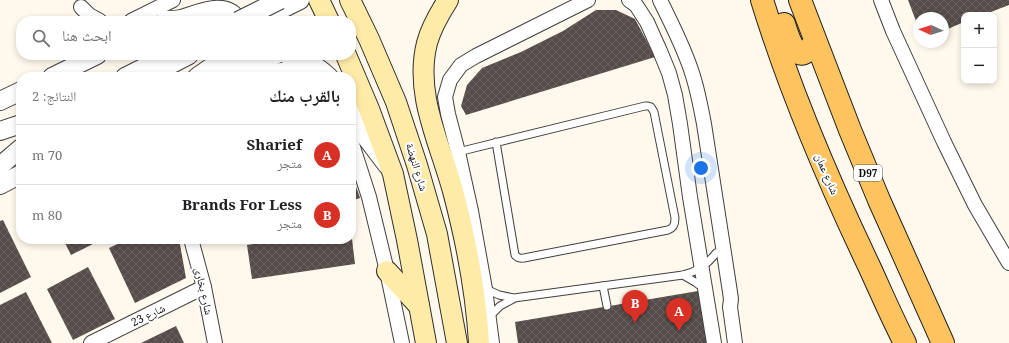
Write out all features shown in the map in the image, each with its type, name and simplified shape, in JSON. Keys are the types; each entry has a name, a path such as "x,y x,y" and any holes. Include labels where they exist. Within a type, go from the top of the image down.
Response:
{"main road":[{"path":"319,0 327,16"},
{"name":"شارع النهضة","path":"350,0 369,39 396,102 417,165 437,234 457,343"},
{"path":"448,0 431,30 427,44 424,73 426,98 430,118 453,190 461,223 474,291 479,343"},
{"name":"شارع عمان","path":"762,0 785,68 821,159 905,343"},
{"path":"776,0 794,49 797,52 805,53 815,41"},
{"name":"D97","path":"800,0 850,130 879,200 943,343"},
{"path":"348,60 353,72"},
{"path":"356,78 393,174 426,343"},
{"path":"387,271 420,307"},
{"path":"932,319 945,326 955,343"}],"street":[{"path":"140,16 173,0"},
{"path":"173,16 202,0"},
{"path":"248,16 280,0"},
{"path":"268,16 300,0"},
{"path":"492,343 485,289 471,211 445,97 450,80 461,65 588,0"},
{"path":"629,0 636,5 647,22 669,73 675,95 714,343"},
{"path":"650,0 682,69 689,93 695,118 722,292 730,307"},
{"path":"660,0 685,52 700,100 730,292 730,307 735,343"},
{"path":"881,0 893,31 944,142 975,205 1009,263"},
{"path":"81,9 91,16"},
{"path":"190,16 222,9 229,11 234,16"},
{"path":"138,72 171,60"},
{"path":"154,72 174,60"},
{"path":"204,72 224,60"},
{"path":"225,72 256,60"},
{"path":"305,60 324,72"},
{"path":"60,72 76,61"},
{"path":"267,72 274,70 291,70 298,72"},
{"path":"0,101 16,93"},
{"path":"356,122 359,128 393,174"},
{"path":"0,131 16,126"},
{"path":"0,166 16,152"},
{"path":"356,156 370,197 402,343"},
{"path":"0,185 16,177"},
{"name":"شارع بخارى","path":"192,244 204,287 215,343"},
{"name":"شارع 23","path":"91,343 204,287"}],"lane":[{"path":"458,152 496,142 645,106 651,106 654,112 672,203 675,222 674,226 672,229 668,230 524,258 518,257 515,255 496,142"},
{"path":"485,289 499,295 514,298 683,276 701,268 716,253"},
{"path":"683,276 695,282 705,291"},
{"path":"603,286 607,306"},
{"path":"489,317 500,306 514,298"}],"building":[{"path":"908,0 1009,0 1009,5 991,12 961,12 961,23 949,28 949,12 913,13"},
{"path":"596,10 616,10 635,19 655,57 466,115 461,106 467,85 482,68 521,52 563,31"},
{"path":"356,186 360,198 356,199"},
{"path":"3,220 31,277 0,293 0,221"},
{"path":"66,244 93,244 71,255"},
{"path":"117,244 180,244 186,278 135,303 109,248"},
{"path":"353,244 355,264 252,279 247,245"},
{"path":"88,267 115,319 73,340 47,289"},
{"path":"704,290 713,343 518,343 515,322"},
{"path":"26,292 52,343 0,343 0,305"},
{"path":"176,326 184,343 141,343"}],"place":[{"name":"Brands For Less","path":"635,323"},
{"name":"Sharief","path":"679,331"}]}
